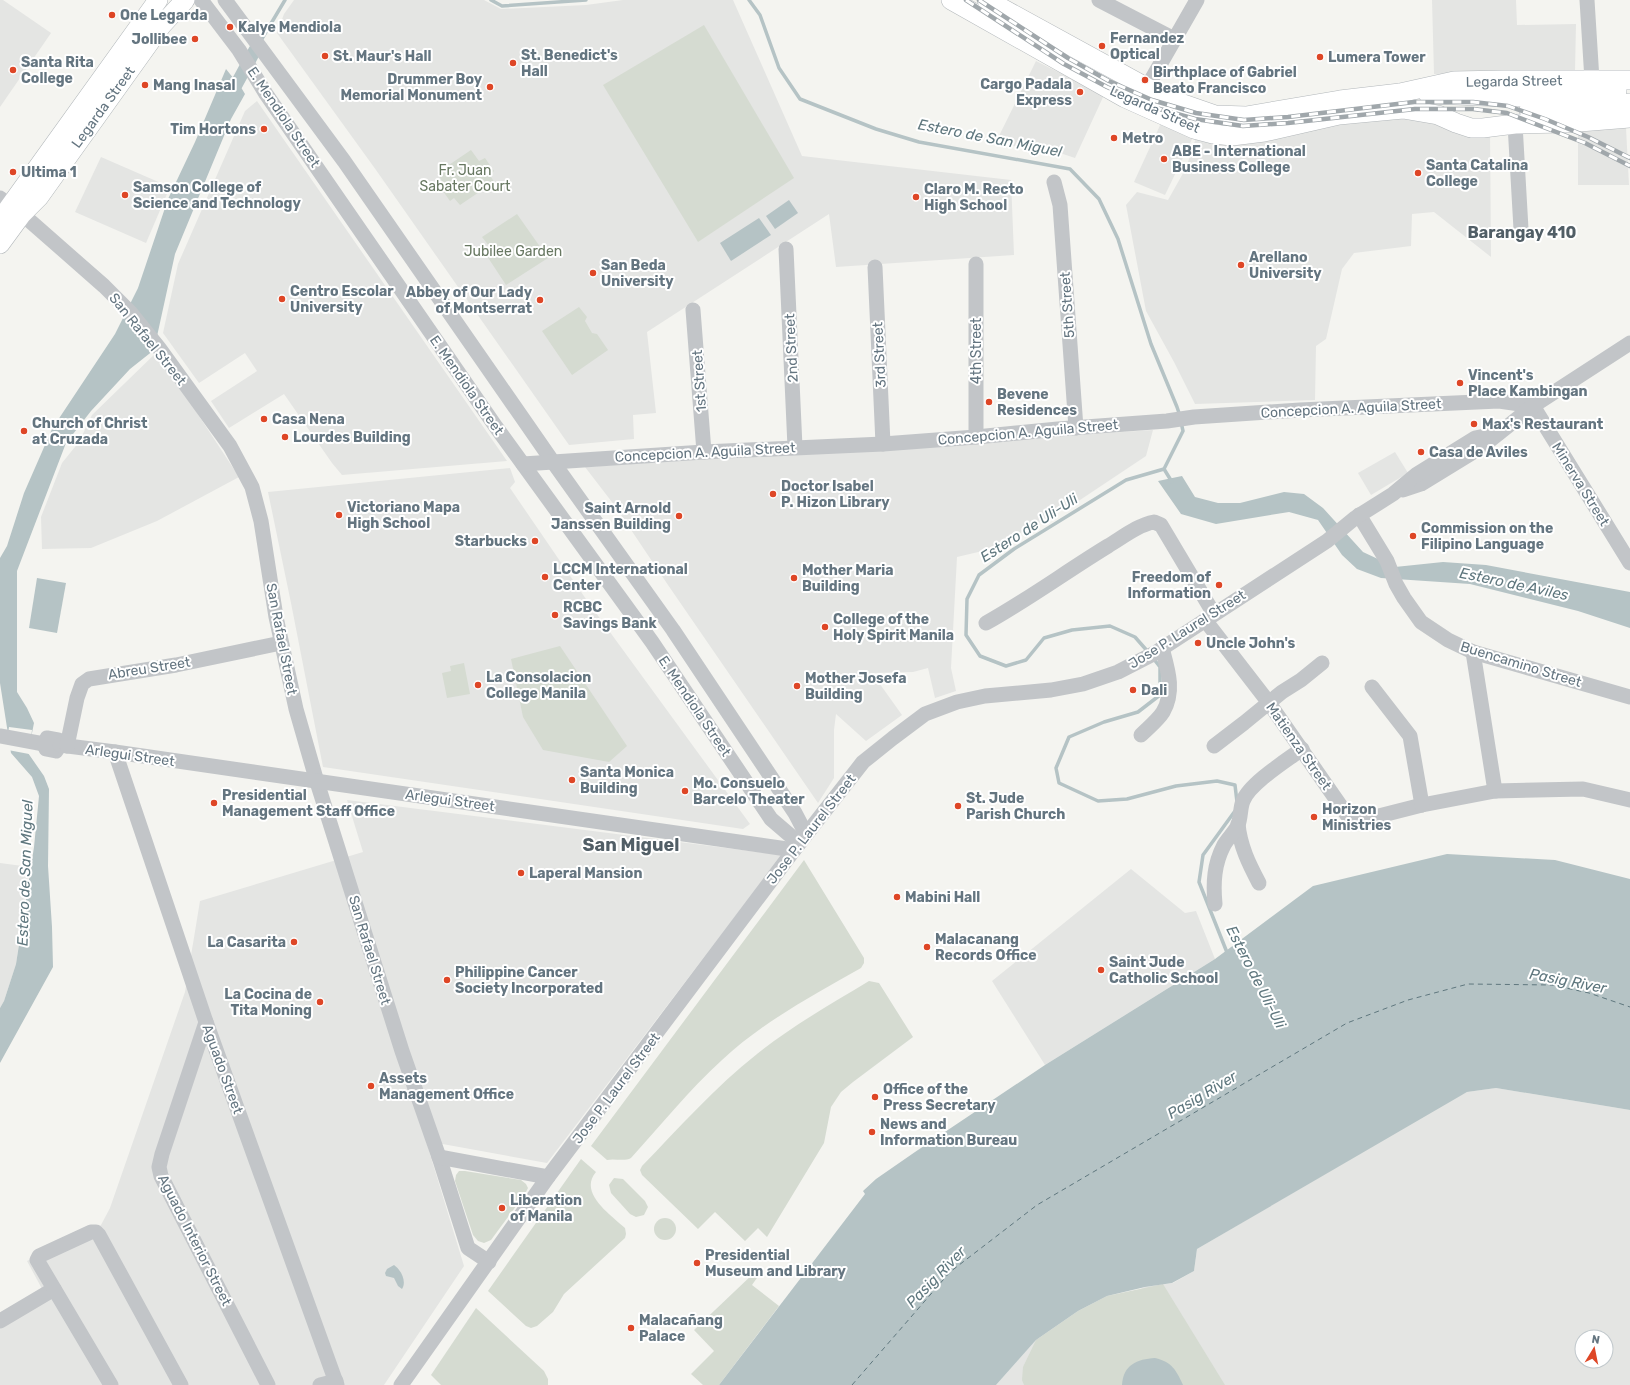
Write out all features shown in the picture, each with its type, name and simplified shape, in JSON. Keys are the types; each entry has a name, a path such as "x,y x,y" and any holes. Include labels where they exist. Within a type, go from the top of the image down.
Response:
{"main road":[{"name":"Legarda Street","path":"8,209 158,0"},
{"name":"Legarda Street","path":"8,209 39,197 162,25 185,0"},
{"name":"Legarda Street","path":"951,0 1138,104 1194,129 1213,134 1232,136 1276,130 1402,101 1454,81 1630,80"},
{"name":"Legarda Street","path":"987,0 1166,98 1215,115 1246,116 1340,100 1402,101 1509,110 1567,123 1630,118"},
{"path":"1509,110 1546,97 1630,90"},
{"name":"Legarda Street","path":"1402,101 1471,128 1483,128 1509,110"},
{"path":"1509,110 1547,110 1630,104"},
{"path":"0,244 8,209"}],"street":[{"name":"E. Mendiola Street","path":"201,0 239,50 496,428 652,642 771,819 800,842"},
{"name":"E. Mendiola Street","path":"225,0 344,161 553,462 673,630 795,813 800,842"},
{"path":"1099,0 1174,39"},
{"path":"1138,104 1197,0"},
{"path":"1587,0 1592,80"},
{"path":"1509,110 1521,229"},
{"name":"5th Street","path":"1054,182 1060,205 1076,428"},
{"name":"San Rafael Street","path":"8,209 104,286 126,308 159,348 230,446 252,487 261,521 281,643 296,709 317,782 402,1051 439,1157 468,1248 489,1262"},
{"name":"2nd Street","path":"786,249 796,447"},
{"name":"4th Street","path":"976,264 976,437"},
{"name":"3rd Street","path":"875,267 883,444"},
{"name":"1st Street","path":"694,310 704,452"},
{"name":"Jose P. Laurel Street","path":"402,1385 548,1177 800,842 863,762 925,714 957,702 985,696 1052,690 1083,684 1118,672 1158,650 1210,617 1327,541 1357,517 1393,494 1421,484 1443,472 1483,446 1533,406 1630,343"},
{"name":"Concepcion A. Aguila Street","path":"523,464 704,452 883,444 1194,417 1499,401 1533,406"},
{"name":"Minerva Street","path":"1533,406 1630,563"},
{"name":"Buencamino Street","path":"1357,517 1387,561 1396,584 1421,622 1448,640 1474,652 1630,697"},
{"name":"Matienza Street","path":"986,623 1014,607 1094,554 1135,530 1154,522 1161,525 1210,617 1347,815 1354,820 1363,820 1422,805 1495,791 1583,789 1630,800"},
{"path":"628,609 648,596"},
{"name":"E. Mendiola Street","path":"652,642 673,630"},
{"name":"Abreu Street","path":"63,746 82,684 90,679 176,665 281,643"},
{"path":"1141,735 1162,713 1170,692 1168,671 1158,650"},
{"path":"1474,652 1495,791"},
{"path":"1214,746 1244,724 1269,702 1301,680 1322,663"},
{"path":"1372,687 1410,736 1422,805"},
{"name":"Arlegui Street","path":"4,737 38,743 47,738 58,740 63,746 115,752 317,782 800,842"},
{"path":"1259,883 1248,864 1240,838 1238,824 1243,800 1250,788 1302,749"},
{"name":"Aguado Street","path":"115,752 206,1022 336,1383"},
{"path":"1215,904 1214,886 1216,861 1238,824"},
{"name":"Aguado Interior Street","path":"206,1022 162,1154 159,1168 165,1183 268,1385"},
{"path":"439,1157 548,1177"},
{"path":"111,1385 37,1260 39,1256 90,1232 96,1232 99,1235 181,1385"},
{"path":"0,1322 54,1289"},
{"path":"320,1385 336,1383"}],"shaded area":[{"name":"Santa Rita College","path":"0,0 3,0 51,33 0,107"},
{"name":"San Beda University","path":"294,0 484,0 501,9 586,5 623,0 733,0 802,156 1011,180 1014,255 836,267 829,214 647,332 656,413 633,415 634,439 569,445 376,170 277,33 284,14"},
{"path":"1432,0 1516,0 1517,25 1576,24 1575,71 1434,74"},
{"path":"1036,61 1104,95 1075,158 1051,150 995,144"},
{"name":"Centro Escolar University","path":"257,101 507,461 342,475 284,394 229,428 211,401 257,371 245,353 199,383 163,333 178,264 245,111"},
{"name":"Arellano University","path":"1408,117 1409,120 1436,118 1490,132 1491,257 1434,212 1412,214 1411,246 1354,253 1342,269 1326,339 1316,346 1315,400 1195,404 1146,311 1126,205 1137,192 1168,200 1186,168 1196,138"},
{"name":"ABE - International Business College","path":"1162,121 1194,135 1165,195 1134,182"},
{"path":"1626,128 1629,185 1578,185 1578,129"},
{"name":"Samson College of Science and Technology","path":"101,157 170,187 146,243 75,212"},
{"path":"157,352 239,477 157,521 91,548 42,549 41,517 62,463 79,442 92,415"},
{"name":"College of the Holy Spirit Manila","path":"1153,430 1146,456 1080,500 991,549 957,557 951,668 956,691 935,698 928,668 913,672 872,673 902,715 866,741 836,714 834,730 834,778 818,803 615,506 585,467"},
{"path":"1395,452 1408,473 1371,495 1358,473"},
{"name":"La Consolacion College Manila","path":"510,468 515,482 510,488 588,602 750,824 743,829 323,767 268,492"},
{"path":"347,800 782,855 547,1163 426,1141 464,1266 384,1385 0,1385 0,1320 48,1300 27,1261 101,1225 110,1208 185,992 200,901 363,852"},
{"path":"0,863 30,867 16,964 4,1001 0,1008"},
{"name":"Saint Jude Catholic School","path":"1131,869 1185,913 1196,911 1215,959 1045,1065 992,981"},
{"path":"1496,1088 1630,1110 1630,1385 996,1385 1036,1340 1145,1287 1173,1283 1194,1271 1197,1249 1467,1092"}],"green space":[{"path":"704,25 794,178 698,242 603,85"},
{"name":"Fr. Juan Sabater Court","path":"471,150 479,161 485,158 494,171 490,175 494,182 460,205 454,198 450,201 438,184 442,181 437,173"},
{"name":"Jubilee Garden","path":"517,214 548,258 506,285 483,250 489,246 482,237"},
{"path":"579,307 587,317 585,321 592,333 597,334 608,350 572,375 542,331"},
{"path":"560,646 627,746 609,762 543,750 523,717 511,659"},
{"path":"464,663 470,694 447,698 442,673 451,671 450,666"},
{"path":"804,860 864,958 864,963 861,968 771,1021 738,1046 698,1083 631,1158 625,1160 607,1160 591,1146"},
{"path":"869,981 879,983 913,1037 841,1092 831,1107 824,1143 767,1237 758,1228 745,1241 715,1212 698,1229 642,1175 640,1170 642,1166 712,1094 757,1054 798,1025"},
{"path":"581,1159 596,1172 592,1180 591,1188 594,1196 598,1203 625,1228 625,1238 564,1294 553,1312 537,1326 531,1328 526,1326 488,1291"},
{"path":"459,1171 521,1180 528,1188 491,1240 484,1243 478,1241 473,1235 455,1181 456,1175"},
{"path":"614,1178 623,1179 645,1201 648,1207 644,1215 636,1217 630,1214 611,1193 609,1185"},
{"path":"665,1218 673,1221 676,1229 673,1237 665,1240 657,1237 654,1229 657,1221"},
{"path":"755,1272 759,1275 752,1285 779,1306 719,1385 703,1385 691,1374 714,1351 694,1330"},
{"path":"1163,1284 1225,1385 1024,1385 1022,1380 1023,1367 1036,1340 1078,1311 1107,1296"},
{"path":"476,1308 544,1371 548,1379 548,1385 441,1385 431,1375"}],"water":[{"path":"226,69 245,94 231,119 175,254 154,350 130,369 91,411 66,443 17,571 17,692 34,723 28,753 44,776 49,789 48,866 53,967 0,1063 0,1008 4,1001 16,964 34,847 39,796 32,777 11,753 0,683 0,558 7,546 24,493 52,429 115,334 138,288 168,199 195,142"},
{"path":"789,200 798,213 775,229 766,216"},
{"path":"759,218 771,235 731,261 720,243"},
{"name":"Estero de Aviles","path":"1182,476 1195,497 1218,503 1240,503 1284,492 1304,494 1323,508 1363,552 1395,567 1443,562 1486,565 1630,592 1630,628 1578,611 1470,584 1381,578 1357,569 1342,555 1318,520 1289,512 1216,524 1181,514 1158,481"},
{"path":"37,578 66,583 57,633 29,628"},
{"name":"Pasig River","path":"1447,854 1555,860 1630,879 1630,1110 1496,1088 1467,1092 1197,1249 1194,1271 1172,1283 1145,1287 1107,1296 1078,1311 1036,1340 996,1385 719,1385 865,1194 863,1191 876,1179 1045,1065 1215,959 1313,886"},
{"path":"394,1265 404,1279 402,1289 398,1286 394,1278 386,1276 385,1273 387,1269"},
{"path":"1155,1358 1166,1362 1173,1367 1183,1385 1122,1385 1125,1372 1132,1364 1142,1360"}],"pier":[{"path":"9,727 32,730 29,754 8,750 7,740"}],"waterway":[{"name":"Estero de San Miguel","path":"260,42 285,0"},
{"name":"Estero de San Miguel","path":"491,0 502,6 586,0"},
{"name":"Estero de San Miguel","path":"749,0 760,15 779,68 800,99 876,129 919,142 1070,169 1099,199 1118,239 1151,344 1180,416"},
{"name":"Estero de San Miguel","path":"229,98 255,50"},
{"name":"Estero de Uli-Uli","path":"1149,653 1135,637 1110,626 1072,630 1044,638 1026,660 1006,666 980,656 966,635 967,599 979,575 1014,549 1126,480 1164,469 1183,431 1181,422"},
{"name":"Estero de Aviles","path":"1164,469 1172,482"},
{"name":"Estero de Uli-Uli","path":"1153,658 1160,667 1160,695 1138,712 1104,722 1069,737 1056,768 1059,783 1098,801 1127,799 1176,786 1217,781 1235,785 1237,802"},
{"name":"Estero de Uli-Uli","path":"1228,955 1199,882 1203,855 1235,811"}],"ferry route":[{"path":"852,1385 950,1272 1037,1205 1347,1023 1408,1000 1468,984 1552,985 1589,993 1630,1007"}],"railway":[{"path":"966,0 1064,64 1107,87 1149,106 1195,119 1243,126 1288,123 1415,109 1473,109 1507,113 1585,143 1630,166"},
{"path":"979,0 1068,58 1109,81 1152,100 1196,113 1244,120 1288,117 1414,102 1473,102 1508,106 1545,119 1588,137 1630,158"}],"place":[{"name":"One Legarda","path":"112,15"},
{"name":"Kalye Mendiola","path":"230,27"},
{"name":"Jollibee","path":"195,39"},
{"name":"Fernandez Optical","path":"1102,46"},
{"name":"St. Maur's Hall","path":"325,56"},
{"name":"Lumera Tower","path":"1320,57"},
{"name":"St. Benedict's Hall","path":"513,63"},
{"name":"Santa Rita College","path":"13,70"},
{"name":"Birthplace of Gabriel Beato Francisco","path":"1145,80"},
{"name":"Mang Inasal","path":"145,85"},
{"name":"Drummer Boy Memorial Monument","path":"490,87"},
{"name":"Cargo Padala Express","path":"1080,92"},
{"name":"Tim Hortons","path":"264,129"},
{"name":"Metro","path":"1114,138"},
{"name":"ABE - International Business College","path":"1164,159"},
{"name":"Ultima 1","path":"13,172"},
{"name":"Santa Catalina College","path":"1418,173"},
{"name":"Samson College of Science and Technology","path":"125,195"},
{"name":"Claro M. Recto High School","path":"916,197"},
{"name":"Arellano University","path":"1241,265"},
{"name":"San Beda University","path":"593,273"},
{"name":"Centro Escolar University","path":"282,299"},
{"name":"Abbey of Our Lady of Montserrat","path":"540,300"},
{"name":"Vincent's Place Kambingan","path":"1460,383"},
{"name":"Bevene Residences","path":"989,402"},
{"name":"Casa Nena","path":"264,419"},
{"name":"Max's Restaurant","path":"1474,424"},
{"name":"Church of Christ at Cruzada","path":"24,431"},
{"name":"Lourdes Building","path":"285,437"},
{"name":"Casa de Aviles","path":"1421,452"},
{"name":"Doctor Isabel P. Hizon Library","path":"773,494"},
{"name":"Victoriano Mapa High School","path":"339,515"},
{"name":"Saint Arnold Janssen Building","path":"679,516"},
{"name":"Commission on the Filipino Language","path":"1413,536"},
{"name":"Starbucks","path":"535,541"},
{"name":"LCCM International Center","path":"545,577"},
{"name":"Mother Maria Building","path":"794,578"},
{"name":"Freedom of Information","path":"1219,585"},
{"name":"RCBC Savings Bank","path":"555,615"},
{"name":"College of the Holy Spirit Manila","path":"825,627"},
{"name":"Uncle John's","path":"1198,643"},
{"name":"La Consolacion College Manila","path":"478,685"},
{"name":"Mother Josefa Building","path":"797,686"},
{"name":"Dali","path":"1133,690"},
{"name":"Santa Monica Building","path":"572,780"},
{"name":"Mo. Consuelo Barcelo Theater","path":"685,791"},
{"name":"Presidential Management Staff Office","path":"214,803"},
{"name":"St. Jude Parish Church","path":"958,806"},
{"name":"Horizon Ministries","path":"1314,817"},
{"name":"Laperal Mansion","path":"521,873"},
{"name":"Mabini Hall","path":"897,897"},
{"name":"La Casarita","path":"294,942"},
{"name":"Malacanang Records Office","path":"927,947"},
{"name":"Saint Jude Catholic School","path":"1101,970"},
{"name":"Philippine Cancer Society Incorporated","path":"447,980"},
{"name":"La Cocina de Tita Moning","path":"320,1002"},
{"name":"Assets Management Office","path":"371,1086"},
{"name":"Office of the Press Secretary","path":"875,1097"},
{"name":"News and Information Bureau","path":"872,1132"},
{"name":"Liberation of Manila","path":"502,1208"},
{"name":"Presidential Museum and Library","path":"697,1263"},
{"name":"Malacañang Palace","path":"631,1328"}],"district":[{"name":"Barangay 410","path":"1522,232"},
{"name":"San Miguel","path":"631,845"}]}
